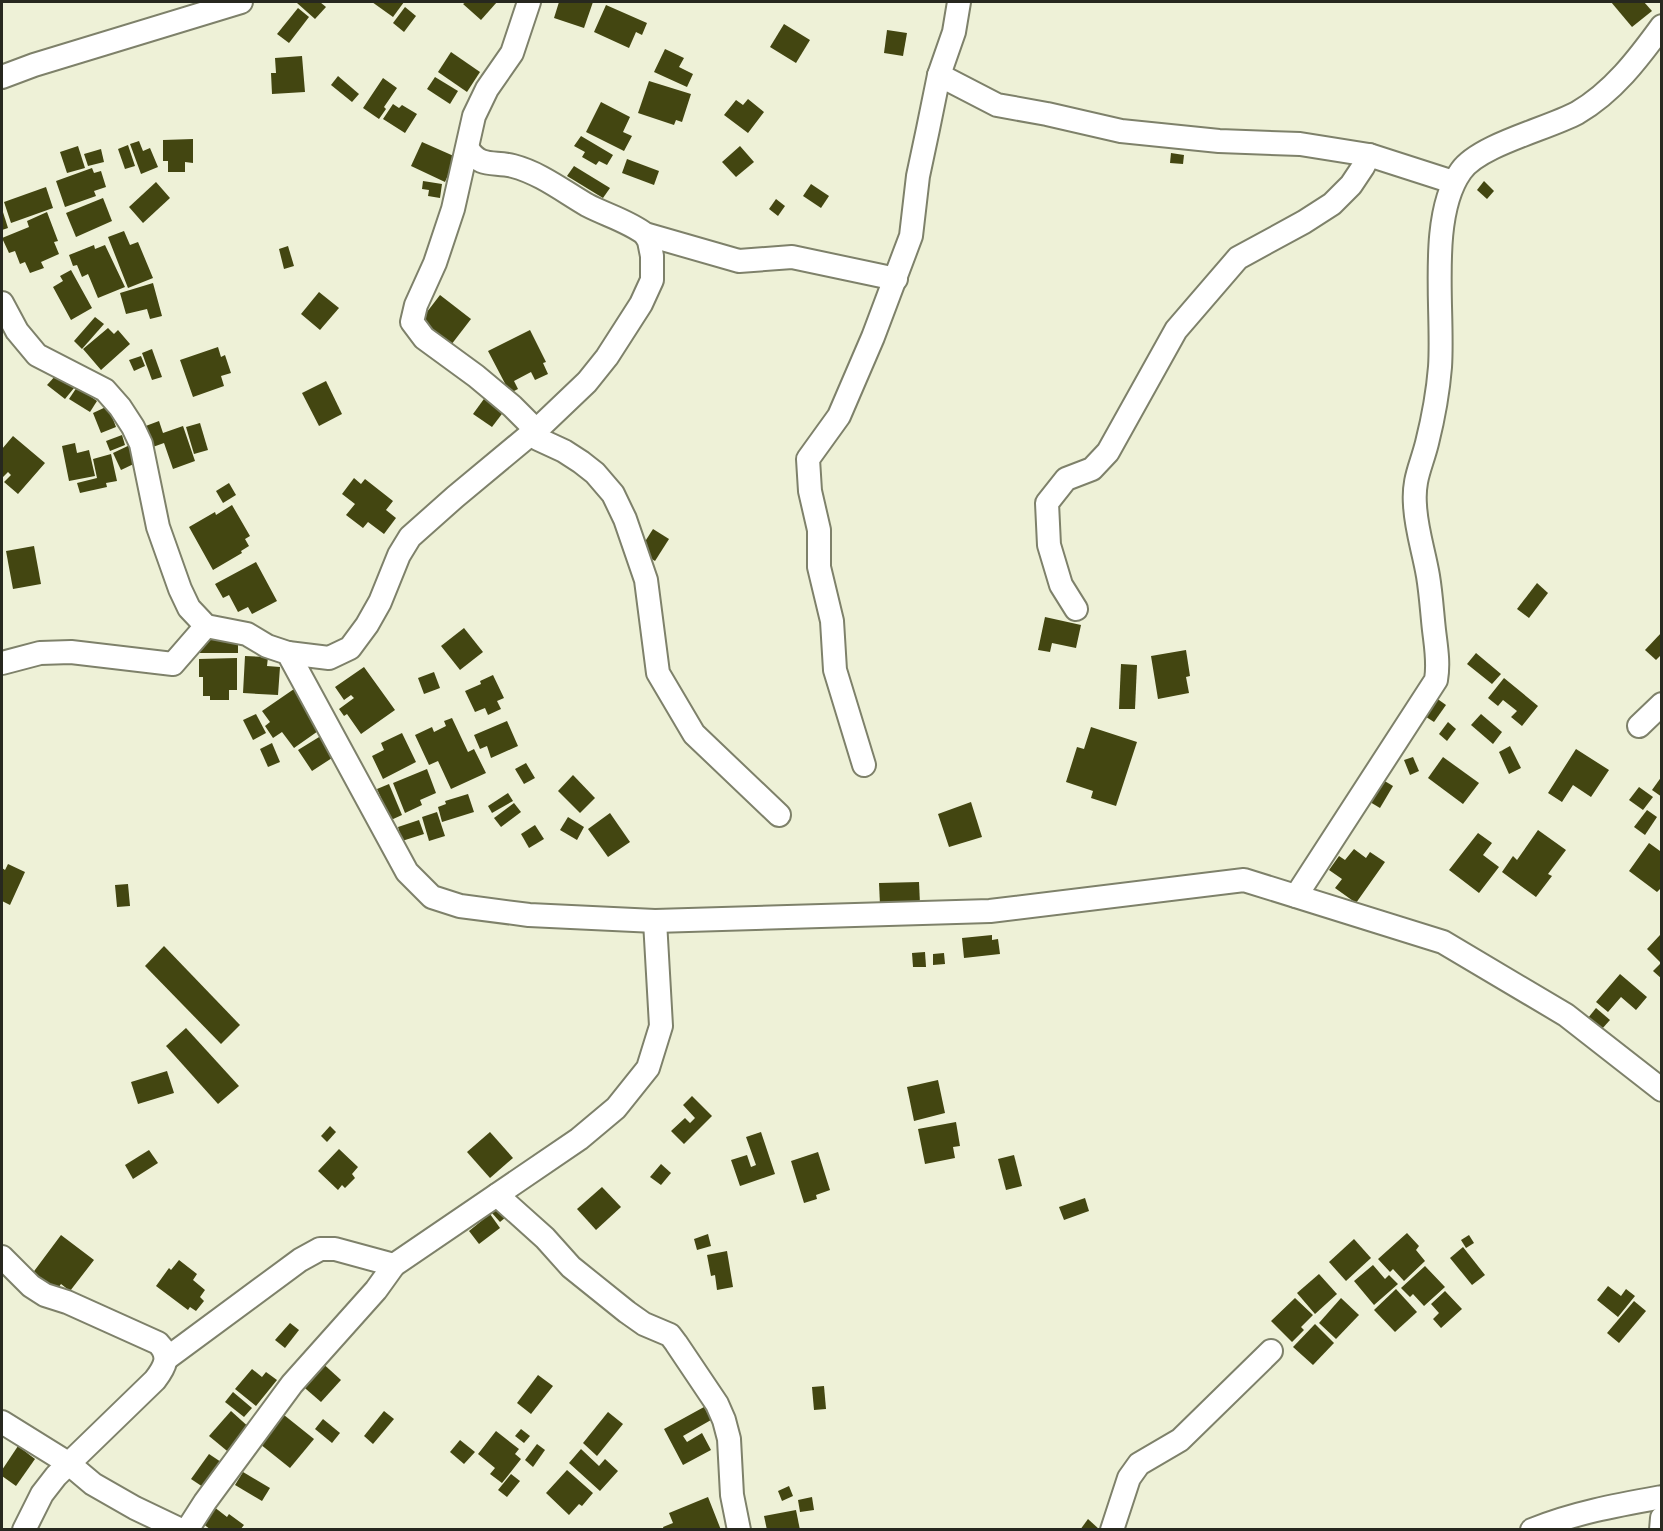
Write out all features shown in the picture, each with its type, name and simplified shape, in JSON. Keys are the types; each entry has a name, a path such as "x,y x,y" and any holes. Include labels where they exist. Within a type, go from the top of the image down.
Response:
{"street":[{"path":"2,77 34,65 241,2"},
{"path":"529,2 512,53 487,89 474,116 453,209 435,263 416,305 412,322 424,338 512,406 535,429 538,439 581,462 613,494 625,519 646,580 658,673 694,734 779,815"},
{"path":"864,765 835,670 832,621 819,567 819,530 810,491 808,459 838,416 873,337 911,236 918,176 939,75 954,32 959,2"},
{"path":"1296,896 1436,680 1437,662 1428,576 1419,537 1414,483 1427,443 1440,368 1441,238 1444,212 1453,182 1463,168 1478,155 1576,113 1604,95 1650,59 1662,26"},
{"path":"939,75 997,105 1121,131 1219,141 1300,144 1369,155 1453,182"},
{"path":"468,149 480,162 513,166 535,174 589,206 645,234 739,261 792,257 896,279"},
{"path":"1076,609 1061,585 1049,545 1047,503 1066,479 1092,469 1108,452 1176,330 1238,258 1332,204 1351,185 1369,155"},
{"path":"2,303 17,332 37,355 105,390 133,427 141,444 158,527 189,608 206,626 247,634 267,646 288,653 329,658 350,648 367,625 380,602 399,555 410,537 562,407 608,357 641,304 652,280 652,256 645,234"},
{"path":"2,663 40,653 71,652 173,664 206,626"},
{"path":"288,653 407,872 432,897 460,906 529,915 655,921 990,911 1244,880 1443,942 1566,1015 1662,1090"},
{"path":"1639,726 1662,704"},
{"path":"187,1530 211,1493 292,1384 376,1290 394,1265 579,1139 616,1108 648,1068 661,1026 655,921"},
{"path":"497,1195 545,1238 580,1274 627,1312 644,1324 670,1335 676,1343 717,1404 724,1420 729,1439 732,1495 739,1530"},
{"path":"166,1359 300,1260 320,1250 335,1249 394,1265"},
{"path":"2,1257 32,1286 45,1295 68,1302 158,1343 166,1359 164,1368 155,1380 68,1463 42,1494 24,1530"},
{"path":"1112,1530 1129,1478 1139,1464 1180,1440 1271,1351"},
{"path":"2,1422 68,1463 93,1484 135,1508 181,1530"},
{"path":"1532,1530 1548,1523 1605,1508 1662,1497"},
{"path":"1661,1530 1662,1518"}],"building":[{"path":"298,2 320,2 326,7 315,19"},
{"path":"372,2 404,2 393,17"},
{"path":"466,2 497,2 481,20 463,4"},
{"path":"559,2 593,2 584,28 554,18"},
{"path":"1611,2 1644,2 1652,11 1632,27"},
{"path":"606,5 647,23 642,35 636,32 629,48 594,32"},
{"path":"405,7 416,16 404,32 393,23"},
{"path":"298,8 309,17 289,43 277,34"},
{"path":"784,24 810,40 796,63 770,47"},
{"path":"887,30 907,33 903,56 884,53"},
{"path":"665,49 684,58 679,67 693,74 687,87 654,72"},
{"path":"451,52 480,72 467,92 438,72"},
{"path":"302,56 305,92 272,94 271,73 276,73 275,58"},
{"path":"338,76 359,94 352,102 331,85"},
{"path":"435,77 458,91 450,104 427,89"},
{"path":"383,78 397,88 379,119 363,108"},
{"path":"649,81 691,94 682,122 676,120 674,125 638,113"},
{"path":"748,99 764,112 748,133 724,115 736,100 743,105"},
{"path":"601,102 630,117 623,132 632,136 624,151 586,132"},
{"path":"393,104 399,108 402,105 417,114 405,133 383,119"},
{"path":"581,136 613,155 607,165 599,161 596,165 582,157 585,152 574,146"},
{"path":"193,139 193,163 185,162 185,172 168,172 168,161 163,161 163,140"},
{"path":"139,141 143,151 150,148 158,167 141,174 130,144"},
{"path":"422,142 456,157 445,182 411,166"},
{"path":"128,145 135,166 125,169 118,149"},
{"path":"78,146 85,168 67,173 60,152"},
{"path":"740,146 754,162 736,177 722,162"},
{"path":"101,149 104,162 88,166 84,154"},
{"path":"1171,153 1184,155 1183,164 1170,163"},
{"path":"627,159 659,171 654,185 622,173"},
{"path":"574,166 610,188 603,198 567,176"},
{"path":"92,168 94,173 101,171 106,187 94,191 96,196 65,207 56,181"},
{"path":"423,181 442,184 440,198 428,196 429,190 422,189"},
{"path":"1484,181 1494,191 1487,199 1477,190"},
{"path":"156,182 170,198 143,223 129,207"},
{"path":"811,184 829,196 821,208 803,196"},
{"path":"46,187 53,208 11,223 4,202"},
{"path":"103,198 112,221 76,237 66,213"},
{"path":"776,199 785,206 778,216 769,209"},
{"path":"2,209 8,228 2,230"},
{"path":"47,212 58,241 54,242 59,254 41,262 44,268 30,273 25,262 20,264 15,251 9,253 2,238 29,227 27,221"},
{"path":"124,231 130,245 138,242 153,278 128,288 108,237"},
{"path":"94,245 95,249 105,245 125,287 98,298 88,274 82,277 77,265 73,266 69,255"},
{"path":"288,246 294,266 284,269 279,249"},
{"path":"71,270 92,308 71,320 53,287 63,281 60,276"},
{"path":"153,283 162,316 150,319 147,309 126,314 120,293"},
{"path":"319,292 339,308 320,330 301,314"},
{"path":"440,295 471,319 451,345 420,321"},
{"path":"95,317 104,324 82,349 74,341"},
{"path":"108,328 114,334 118,330 130,344 101,370 83,349"},
{"path":"530,330 546,362 543,363 548,374 535,380 531,372 514,381 518,389 510,393 488,351"},
{"path":"218,347 221,357 225,355 231,373 221,376 224,386 193,397 180,360"},
{"path":"152,349 162,377 152,380 142,353"},
{"path":"141,356 145,366 134,371 129,360"},
{"path":"57,374 74,388 65,399 47,385"},
{"path":"326,381 342,414 319,426 302,393"},
{"path":"77,387 97,401 90,412 69,399"},
{"path":"489,392 508,406 492,427 473,414"},
{"path":"108,406 116,427 101,433 93,413"},
{"path":"159,421 163,433 183,426 195,461 173,469 164,443 150,448 143,427"},
{"path":"200,423 208,450 194,454 186,427"},
{"path":"122,435 125,445 110,451 106,441"},
{"path":"13,436 45,463 18,494 4,482 11,475 8,472 3,477 2,475 2,449"},
{"path":"75,443 77,453 89,450 95,476 69,481 62,446"},
{"path":"132,444 140,461 121,470 113,453"},
{"path":"111,454 117,481 106,483 107,487 80,493 77,483 97,478 93,459"},
{"path":"354,478 361,484 365,479 393,501 386,510 396,518 384,534 368,522 363,528 346,515 355,504 342,494"},
{"path":"229,483 236,495 223,503 216,491"},
{"path":"232,505 250,536 245,539 249,546 241,551 242,553 213,570 189,527"},
{"path":"653,529 669,539 655,561 639,551"},
{"path":"34,546 41,584 13,589 6,551"},
{"path":"256,562 277,601 252,614 248,607 238,612 229,595 223,598 215,584"},
{"path":"1537,583 1548,593 1529,618 1517,609"},
{"path":"1045,617 1081,625 1076,648 1052,643 1050,652 1038,650"},
{"path":"464,628 483,652 460,670 441,646"},
{"path":"1662,632 1662,654 1656,660 1645,650"},
{"path":"238,634 238,653 200,653 201,635"},
{"path":"1186,650 1190,676 1186,677 1189,693 1158,699 1151,656"},
{"path":"1476,653 1501,674 1492,684 1467,664"},
{"path":"245,656 268,657 267,666 280,667 278,695 243,693"},
{"path":"237,658 237,690 229,690 229,700 210,700 210,696 203,696 203,677 199,677 199,659"},
{"path":"1121,664 1137,665 1135,709 1119,709"},
{"path":"364,667 395,710 361,734 347,714 344,716 339,709 354,698 351,695 344,700 335,687"},
{"path":"434,672 440,688 424,694 418,678"},
{"path":"493,675 504,698 497,701 501,709 488,715 485,708 475,712 465,691 481,684 480,681"},
{"path":"1504,678 1538,706 1522,726 1511,717 1517,711 1503,700 1498,706 1488,698"},
{"path":"294,689 321,729 294,748 282,732 273,738 265,726 270,722 262,711"},
{"path":"1432,695 1446,705 1434,722 1420,713"},
{"path":"256,714 266,733 253,740 243,720"},
{"path":"1481,714 1502,732 1493,744 1471,725"},
{"path":"452,718 468,752 474,749 486,773 451,789 438,761 429,765 415,735 432,727 434,732 446,726 444,721"},
{"path":"507,721 518,746 491,758 487,746 480,749 474,735"},
{"path":"1448,722 1456,729 1447,741 1439,734"},
{"path":"1091,727 1137,742 1116,806 1091,798 1093,791 1066,782 1077,747 1084,749"},
{"path":"402,733 416,762 383,779 372,756 384,750 381,743"},
{"path":"324,734 330,744 325,747 332,758 312,771 298,750"},
{"path":"272,743 280,762 268,767 260,749"},
{"path":"1510,746 1521,768 1509,774 1499,752"},
{"path":"1576,749 1609,770 1591,797 1573,785 1562,802 1548,793"},
{"path":"1413,757 1419,771 1410,775 1404,760"},
{"path":"1443,757 1479,783 1463,804 1428,778"},
{"path":"526,763 535,778 524,784 515,769"},
{"path":"427,769 436,793 420,800 422,805 405,813 393,783"},
{"path":"573,775 595,798 580,813 558,791"},
{"path":"1662,776 1662,797 1652,790"},
{"path":"1378,777 1393,786 1380,808 1365,799"},
{"path":"389,784 402,815 391,820 377,789"},
{"path":"1639,787 1653,797 1643,810 1629,800"},
{"path":"508,793 513,801 492,813 488,806"},
{"path":"468,794 474,812 442,822 438,807 446,804 445,801"},
{"path":"971,802 982,837 949,847 938,814"},
{"path":"514,803 521,812 501,827 494,818"},
{"path":"1647,810 1657,817 1645,835 1634,827"},
{"path":"437,812 445,836 429,841 422,817"},
{"path":"610,813 630,842 608,857 588,829"},
{"path":"568,817 584,827 577,840 560,830"},
{"path":"419,820 424,834 402,841 398,827"},
{"path":"535,825 544,839 529,848 521,834"},
{"path":"1538,830 1566,850 1548,874 1552,876 1536,897 1502,872 1513,856 1517,860"},
{"path":"1478,833 1492,843 1483,855 1499,867 1479,893 1449,870"},
{"path":"1649,843 1660,851 1662,849 1662,887 1657,892 1629,871"},
{"path":"1354,849 1366,858 1370,852 1385,862 1356,903 1335,888 1342,879 1329,870 1339,856 1345,860"},
{"path":"8,864 25,872 10,905 2,901 2,868 5,870"},
{"path":"919,882 920,904 880,905 879,883"},
{"path":"128,884 130,906 117,907 115,885"},
{"path":"992,935 992,940 998,939 1000,954 964,958 962,938"},
{"path":"1660,935 1662,936 1662,979 1653,971 1661,963 1647,949"},
{"path":"164,946 240,1025 221,1044 145,966"},
{"path":"925,952 926,967 913,967 912,953"},
{"path":"944,953 945,964 933,965 933,954"},
{"path":"1620,974 1647,997 1636,1010 1621,997 1608,1012 1596,1002"},
{"path":"1596,1008 1610,1020 1601,1030 1588,1018"},
{"path":"186,1028 239,1086 218,1104 166,1046"},
{"path":"167,1071 174,1093 138,1104 131,1082"},
{"path":"938,1080 945,1113 914,1121 907,1087"},
{"path":"692,1096 712,1116 684,1144 671,1131 685,1118 690,1123 695,1118 683,1105"},
{"path":"956,1122 960,1146 953,1147 955,1158 925,1164 918,1129"},
{"path":"330,1126 336,1132 327,1142 321,1136"},
{"path":"490,1132 513,1158 490,1178 467,1152"},
{"path":"761,1132 775,1174 740,1186 731,1160 747,1155 751,1167 756,1165 746,1137"},
{"path":"339,1149 358,1167 352,1174 355,1178 345,1188 342,1185 338,1190 318,1171"},
{"path":"149,1150 158,1163 133,1179 125,1165"},
{"path":"818,1152 830,1190 816,1195 817,1199 804,1203 791,1161"},
{"path":"1014,1155 1022,1186 1006,1190 998,1159"},
{"path":"661,1164 671,1173 661,1185 650,1177"},
{"path":"602,1187 621,1207 596,1230 577,1209"},
{"path":"1085,1198 1089,1211 1064,1220 1059,1207"},
{"path":"497,1207 506,1217 500,1222 491,1212"},
{"path":"490,1214 500,1228 479,1244 469,1231"},
{"path":"1407,1233 1419,1246 1416,1250 1425,1261 1404,1281 1393,1269 1390,1272 1378,1259"},
{"path":"708,1234 711,1246 697,1250 694,1239"},
{"path":"61,1235 94,1260 70,1291 61,1284 56,1291 29,1278"},
{"path":"1469,1235 1474,1243 1466,1248 1461,1240"},
{"path":"1354,1239 1371,1258 1346,1281 1329,1262"},
{"path":"1463,1247 1485,1275 1472,1285 1450,1258"},
{"path":"727,1251 733,1287 717,1290 715,1275 711,1276 707,1255"},
{"path":"179,1260 197,1274 193,1280 205,1290 200,1297 204,1301 196,1311 190,1307 188,1310 156,1286 169,1268 171,1270"},
{"path":"1373,1265 1385,1279 1389,1275 1398,1284 1374,1305 1354,1281"},
{"path":"1425,1266 1445,1287 1424,1306 1413,1294 1410,1297 1401,1288"},
{"path":"1319,1274 1337,1294 1315,1314 1297,1293"},
{"path":"1608,1286 1621,1296 1626,1289 1635,1296 1618,1317 1597,1300"},
{"path":"1396,1289 1417,1312 1395,1332 1374,1310"},
{"path":"1445,1291 1462,1309 1441,1328 1433,1319 1439,1313 1431,1304"},
{"path":"1295,1298 1313,1315 1301,1327 1304,1330 1292,1342 1271,1321"},
{"path":"1341,1298 1359,1315 1336,1339 1319,1323"},
{"path":"1634,1301 1646,1311 1619,1343 1607,1333"},
{"path":"290,1323 299,1330 285,1348 275,1340"},
{"path":"1315,1324 1334,1343 1313,1365 1293,1347"},
{"path":"319,1360 341,1380 321,1402 299,1383"},
{"path":"252,1369 262,1377 266,1372 277,1380 256,1406 235,1389"},
{"path":"538,1375 553,1386 531,1414 517,1403"},
{"path":"824,1386 826,1409 814,1410 812,1387"},
{"path":"233,1392 252,1408 244,1417 225,1402"},
{"path":"704,1407 711,1420 683,1436 687,1442 702,1433 711,1450 683,1465 664,1429"},
{"path":"231,1411 252,1430 232,1455 209,1436"},
{"path":"384,1411 394,1419 373,1444 364,1436"},
{"path":"608,1412 623,1424 597,1456 583,1443"},
{"path":"284,1415 314,1439 290,1468 260,1444"},
{"path":"323,1419 340,1433 332,1443 315,1429"},
{"path":"521,1429 530,1436 524,1443 515,1436"},
{"path":"496,1431 519,1449 515,1454 521,1459 502,1483 490,1474 495,1468 478,1454"},
{"path":"460,1440 475,1452 464,1464 450,1452"},
{"path":"537,1444 545,1450 533,1467 525,1460"},
{"path":"18,1446 35,1459 16,1486 2,1476 2,1470"},
{"path":"581,1449 599,1466 605,1459 618,1471 600,1491 569,1463"},
{"path":"209,1454 224,1464 206,1489 191,1479"},
{"path":"567,1470 593,1493 582,1506 579,1504 569,1515 546,1493"},
{"path":"243,1472 270,1488 262,1501 235,1485"},
{"path":"511,1474 520,1481 507,1497 498,1490"},
{"path":"789,1486 793,1496 782,1501 778,1491"},
{"path":"708,1497 721,1530 664,1530 663,1527 673,1523 669,1513"},
{"path":"812,1497 814,1510 800,1512 798,1500"},
{"path":"209,1503 227,1517 229,1514 244,1525 240,1530 211,1530 197,1519"},
{"path":"796,1510 800,1530 767,1530 764,1516"},
{"path":"1088,1519 1100,1530 1080,1530"}]}
